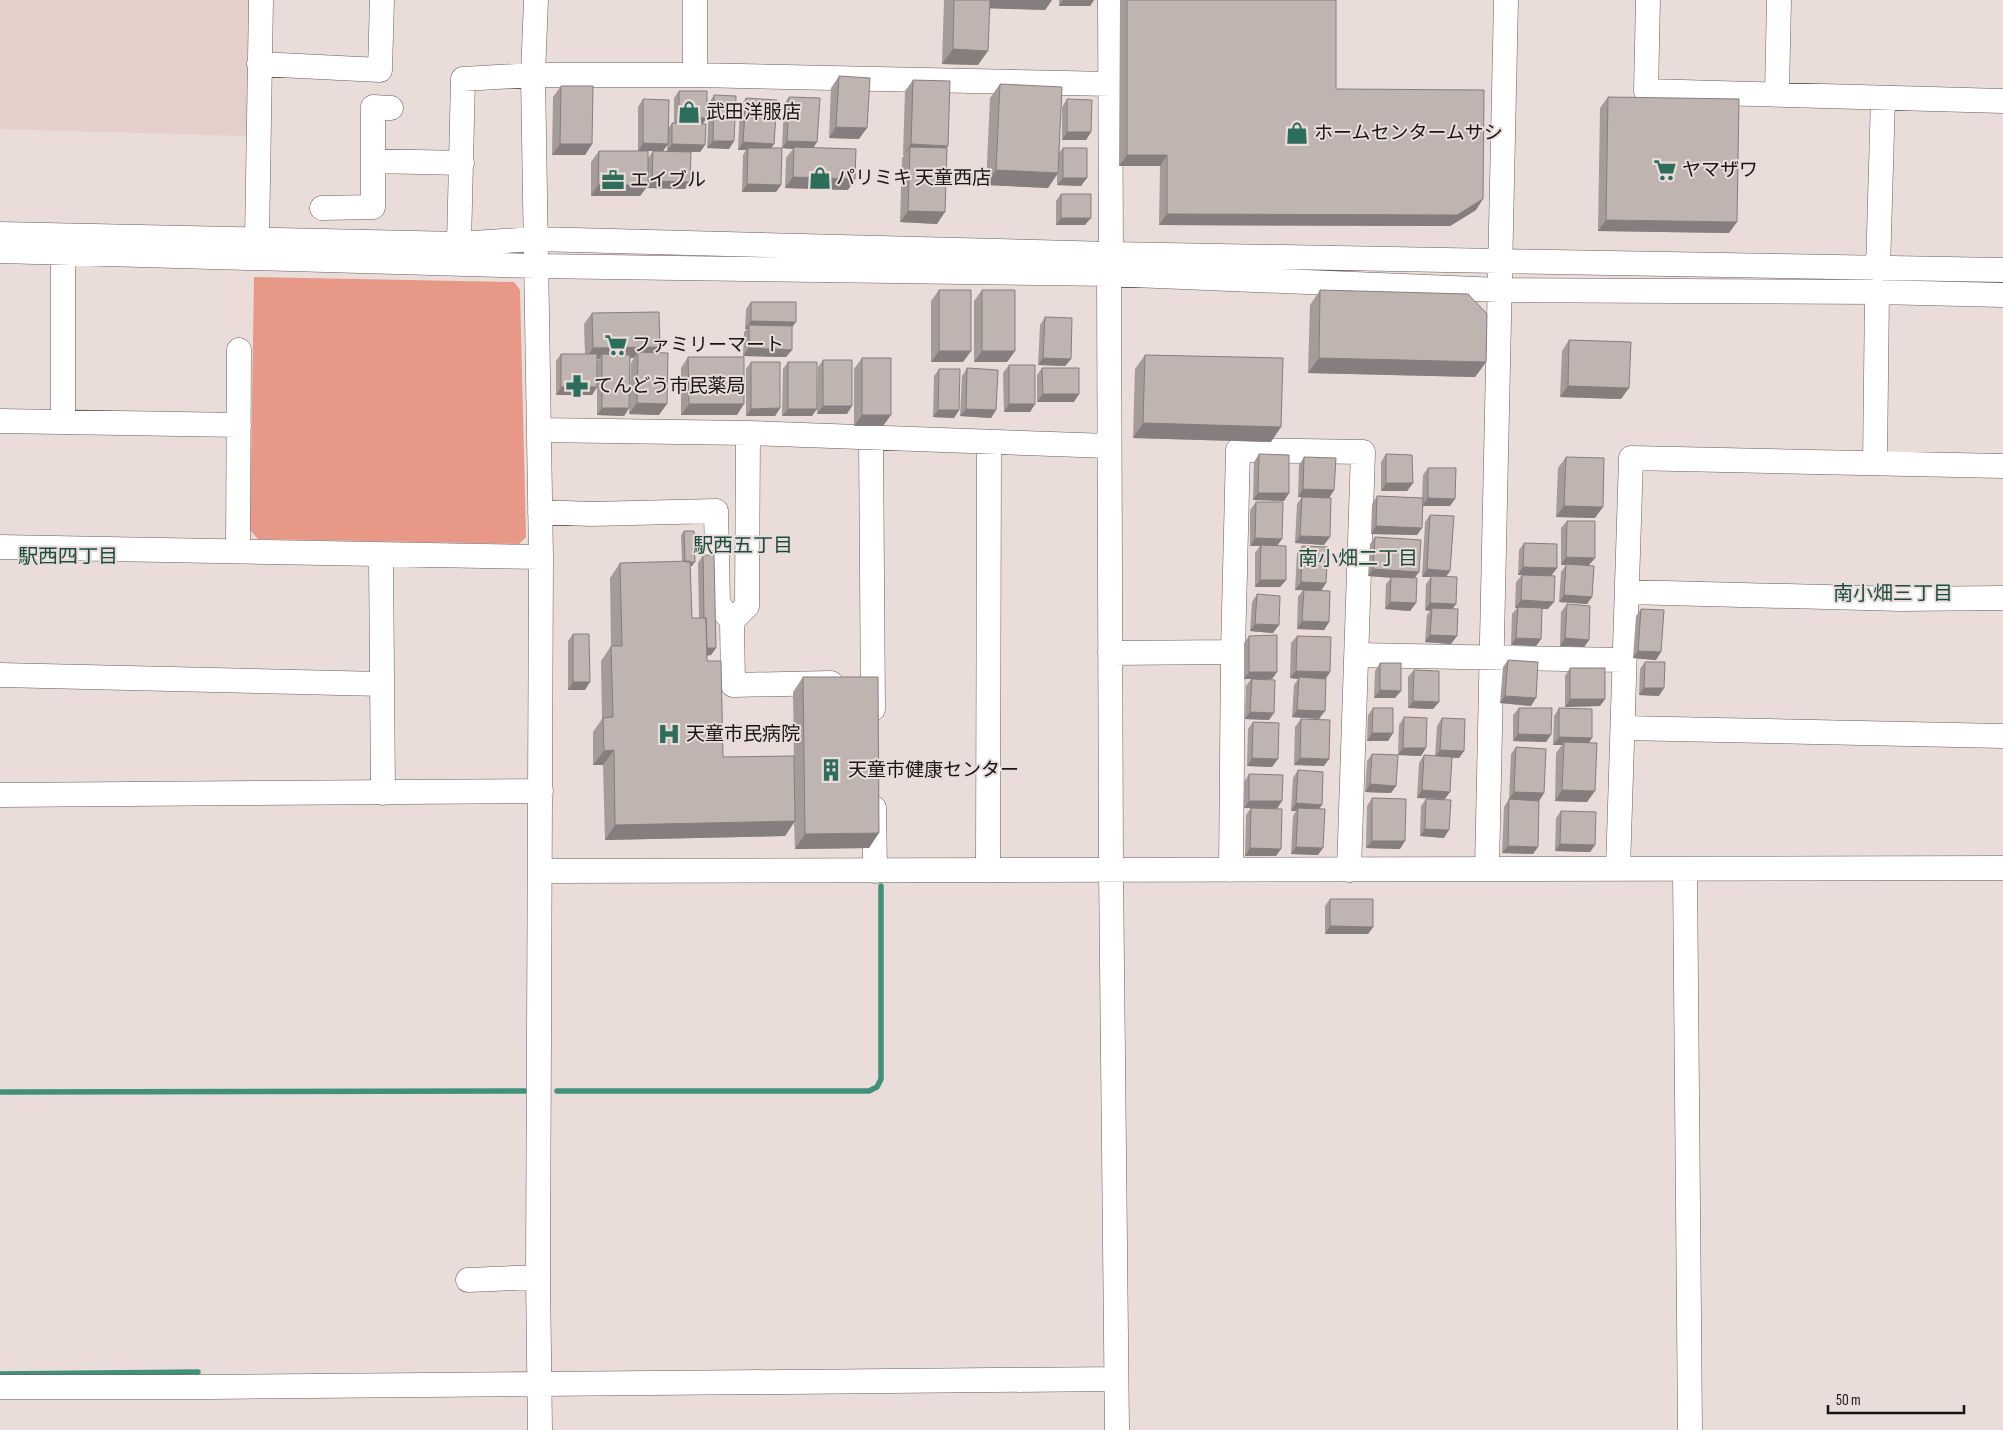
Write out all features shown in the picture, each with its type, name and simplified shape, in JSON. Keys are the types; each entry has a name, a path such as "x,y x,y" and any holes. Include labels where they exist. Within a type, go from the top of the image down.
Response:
{"street":[{"path":"257,240 261,0"},
{"path":"259,64 380,70 382,0"},
{"path":"536,0 533,75 541,557 538,1277 540,1430"},
{"path":"695,0 695,75"},
{"path":"1110,0 1109,446 1111,870 1117,1430"},
{"path":"1487,868 1506,0"},
{"path":"1648,0 1646,91 1777,93 2003,101"},
{"path":"1777,93 1779,0"},
{"path":"459,244 462,163 455,114 463,79 533,75 695,75 1111,84"},
{"path":"1878,269 1883,98"},
{"path":"322,208 373,207 373,107 391,108"},
{"path":"373,161 462,163"},
{"path":"0,234 459,244 535,239 1110,264 1500,290 1876,292 2003,295"},
{"path":"0,251 536,266 1500,262 2003,270"},
{"path":"63,252 63,422"},
{"path":"1875,463 1876,292"},
{"path":"238,551 239,350"},
{"path":"0,421 239,425"},
{"path":"539,430 748,433 1109,446"},
{"path":"732,621 747,606 748,433"},
{"path":"871,438 874,732"},
{"path":"988,869 990,442"},
{"path":"1232,870 1233,652 1238,450 1363,452 1349,870"},
{"path":"1618,869 1632,458 2003,466"},
{"path":"540,512 591,514 716,511 718,604 732,621 733,685 873,683"},
{"path":"0,547 238,551 381,556 541,557"},
{"path":"381,556 383,793"},
{"path":"1627,592 1901,598 2003,598"},
{"path":"1110,653 1233,652"},
{"path":"1357,655 1624,660"},
{"path":"0,675 382,684"},
{"path":"1623,728 2003,736"},
{"path":"874,782 875,871"},
{"path":"0,794 541,791"},
{"path":"541,871 2003,868"},
{"path":"1686,869 1690,1430"},
{"path":"468,1280 538,1277"},
{"path":"0,1387 1116,1379"}],"shaded area":[{"path":"0,0 251,0 247,136 0,129"},
{"path":"254,277 514,282 520,290 526,537 519,544 258,539 250,530"}],"building":[{"path":"954,0 990,0 988,51 953,49"},
{"name":"ホームセンタームサシ","path":"1127,0 1336,0 1336,89 1484,90 1483,199 1457,215 1167,214 1167,155 1127,155"},
{"path":"839,76 870,78 867,128 836,127"},
{"path":"913,80 950,81 948,146 911,144"},
{"path":"1000,84 1062,87 1058,173 996,170"},
{"path":"561,86 593,86 592,144 560,144"},
{"path":"679,91 707,91 707,118 679,118"},
{"path":"714,95 736,96 734,141 713,141"},
{"path":"789,97 820,98 817,142 787,141"},
{"name":"ヤマザワ","path":"1608,97 1739,99 1737,222 1606,220"},
{"path":"746,98 777,100 774,144 743,142"},
{"path":"643,99 669,100 668,144 643,143"},
{"path":"1067,99 1092,100 1091,132 1067,132"},
{"path":"672,123 706,124 705,145 672,144"},
{"path":"794,147 856,149 855,179 793,177"},
{"path":"910,147 947,148 945,212 908,211"},
{"path":"748,148 782,148 781,185 747,184"},
{"path":"1063,148 1087,148 1087,178 1063,178"},
{"path":"599,151 648,151 648,185 598,185"},
{"path":"653,151 691,152 690,182 652,181"},
{"path":"1061,194 1091,194 1091,218 1061,218"},
{"path":"939,290 971,290 971,351 939,351"},
{"path":"982,290 1015,290 1015,351 982,351"},
{"path":"1320,290 1468,294 1487,314 1486,362 1319,358"},
{"path":"751,302 796,302 796,322 751,321"},
{"path":"659,312 660,347 593,348 592,313"},
{"path":"1045,317 1072,318 1071,359 1043,358"},
{"path":"749,325 792,326 792,350 749,348"},
{"path":"1569,340 1631,342 1629,388 1568,386"},
{"path":"638,352 668,353 667,404 637,403"},
{"path":"561,354 597,354 597,387 561,387"},
{"path":"602,354 630,355 629,408 602,408"},
{"path":"1145,355 1283,358 1281,427 1143,423"},
{"path":"688,357 744,357 744,404 689,404"},
{"path":"862,358 891,358 891,415 862,415"},
{"path":"823,360 852,360 852,406 823,406"},
{"path":"751,362 780,362 780,408 751,409"},
{"path":"788,362 817,362 817,409 788,409"},
{"path":"1009,365 1035,365 1035,404 1009,404"},
{"path":"967,368 998,370 996,410 966,409"},
{"path":"1042,368 1079,368 1079,394 1043,394"},
{"path":"939,369 960,369 959,410 938,410"},
{"path":"1259,454 1289,455 1289,493 1258,493"},
{"path":"1386,454 1412,455 1413,483 1386,483"},
{"path":"1304,457 1336,458 1334,490 1303,489"},
{"path":"1566,457 1604,458 1603,507 1564,506"},
{"path":"1428,468 1456,468 1455,499 1428,498"},
{"path":"1377,496 1423,498 1422,528 1376,526"},
{"path":"1302,497 1331,498 1330,537 1300,536"},
{"path":"1256,502 1283,502 1282,539 1255,538"},
{"path":"1430,515 1454,516 1450,571 1427,569"},
{"path":"1567,521 1595,521 1595,558 1566,557"},
{"path":"684,531 694,531 695,562 685,562"},
{"path":"1375,537 1421,540 1419,572 1373,569"},
{"path":"1524,543 1557,544 1557,568 1523,567"},
{"path":"1261,545 1286,546 1286,580 1260,580"},
{"path":"1302,546 1328,547 1326,583 1301,582"},
{"path":"703,555 714,555 716,648 707,648 706,618 704,618"},
{"name":"天童市民病院","path":"690,561 692,618 706,618 707,661 721,661 723,757 794,756 795,821 615,825 614,750 604,751 603,718 613,717 611,646 622,646 620,563"},
{"path":"1566,564 1594,566 1592,597 1564,595"},
{"path":"1522,575 1555,576 1554,602 1521,600"},
{"path":"1431,576 1457,577 1456,604 1430,603"},
{"path":"1391,577 1417,578 1416,603 1390,602"},
{"path":"1304,590 1330,591 1329,622 1302,621"},
{"path":"1257,594 1280,596 1279,625 1255,624"},
{"path":"1567,604 1590,606 1589,640 1565,638"},
{"path":"1518,607 1542,608 1541,639 1516,638"},
{"path":"1432,608 1458,609 1457,636 1430,635"},
{"path":"1641,609 1664,610 1661,652 1638,651"},
{"path":"573,634 589,634 590,682 573,682"},
{"path":"1277,635 1277,672 1249,672 1249,636"},
{"path":"1297,636 1331,637 1330,672 1296,671"},
{"path":"1508,660 1538,662 1536,698 1505,696"},
{"path":"1645,662 1665,662 1664,688 1644,688"},
{"path":"1380,663 1401,663 1401,691 1380,690"},
{"path":"1570,668 1605,668 1605,699 1570,699"},
{"path":"1414,670 1439,671 1439,702 1413,701"},
{"name":"天童市健康センター","path":"803,677 878,677 879,833 805,834"},
{"path":"1299,677 1326,679 1325,711 1297,710"},
{"path":"1252,679 1275,680 1274,713 1250,712"},
{"path":"1373,708 1393,708 1393,733 1372,733"},
{"path":"1519,708 1552,708 1551,735 1518,734"},
{"path":"1559,708 1592,709 1592,738 1559,737"},
{"path":"1404,717 1427,718 1426,748 1403,748"},
{"path":"1442,718 1465,719 1464,751 1440,750"},
{"path":"1301,719 1330,720 1329,759 1300,758"},
{"path":"1253,722 1279,723 1278,759 1252,758"},
{"path":"1564,742 1597,743 1595,791 1562,790"},
{"path":"1516,747 1546,749 1544,793 1514,792"},
{"path":"1372,754 1398,755 1396,786 1370,784"},
{"path":"1424,755 1452,757 1450,792 1422,790"},
{"path":"1298,770 1323,772 1322,805 1296,803"},
{"path":"1249,774 1283,775 1282,801 1249,801"},
{"path":"1372,798 1406,799 1405,841 1372,841"},
{"path":"1426,799 1451,800 1449,830 1425,829"},
{"path":"1509,799 1539,801 1538,847 1508,846"},
{"path":"1251,808 1282,809 1281,849 1250,848"},
{"path":"1298,808 1325,809 1323,848 1296,847"},
{"path":"1561,811 1596,812 1595,845 1560,844"},
{"path":"1330,899 1373,899 1373,927 1330,926"}],"waterway":[{"path":"557,1091 869,1091 877,1087 881,1079 881,886"},
{"path":"0,1092 525,1091"},
{"path":"0,1374 198,1372"}],"place":[{"name":"武田洋服店","path":"689,112"},
{"name":"ホームセンタームサシ","path":"1297,133"},
{"name":"ヤマザワ","path":"1665,170"},
{"name":"パリミキ 天童西店","path":"820,178"},
{"name":"エイブル","path":"613,180"},
{"name":"ファミリーマート","path":"616,345"},
{"name":"てんどう市民薬局","path":"577,386"},
{"name":"天童市民病院","path":"669,734"},
{"name":"天童市健康センター","path":"831,770"}],"district":[{"name":"駅西五丁目","path":"743,546"},
{"name":"駅西四丁目","path":"68,557"},
{"name":"南小畑二丁目","path":"1358,559"},
{"name":"南小畑三丁目","path":"1893,594"}]}
